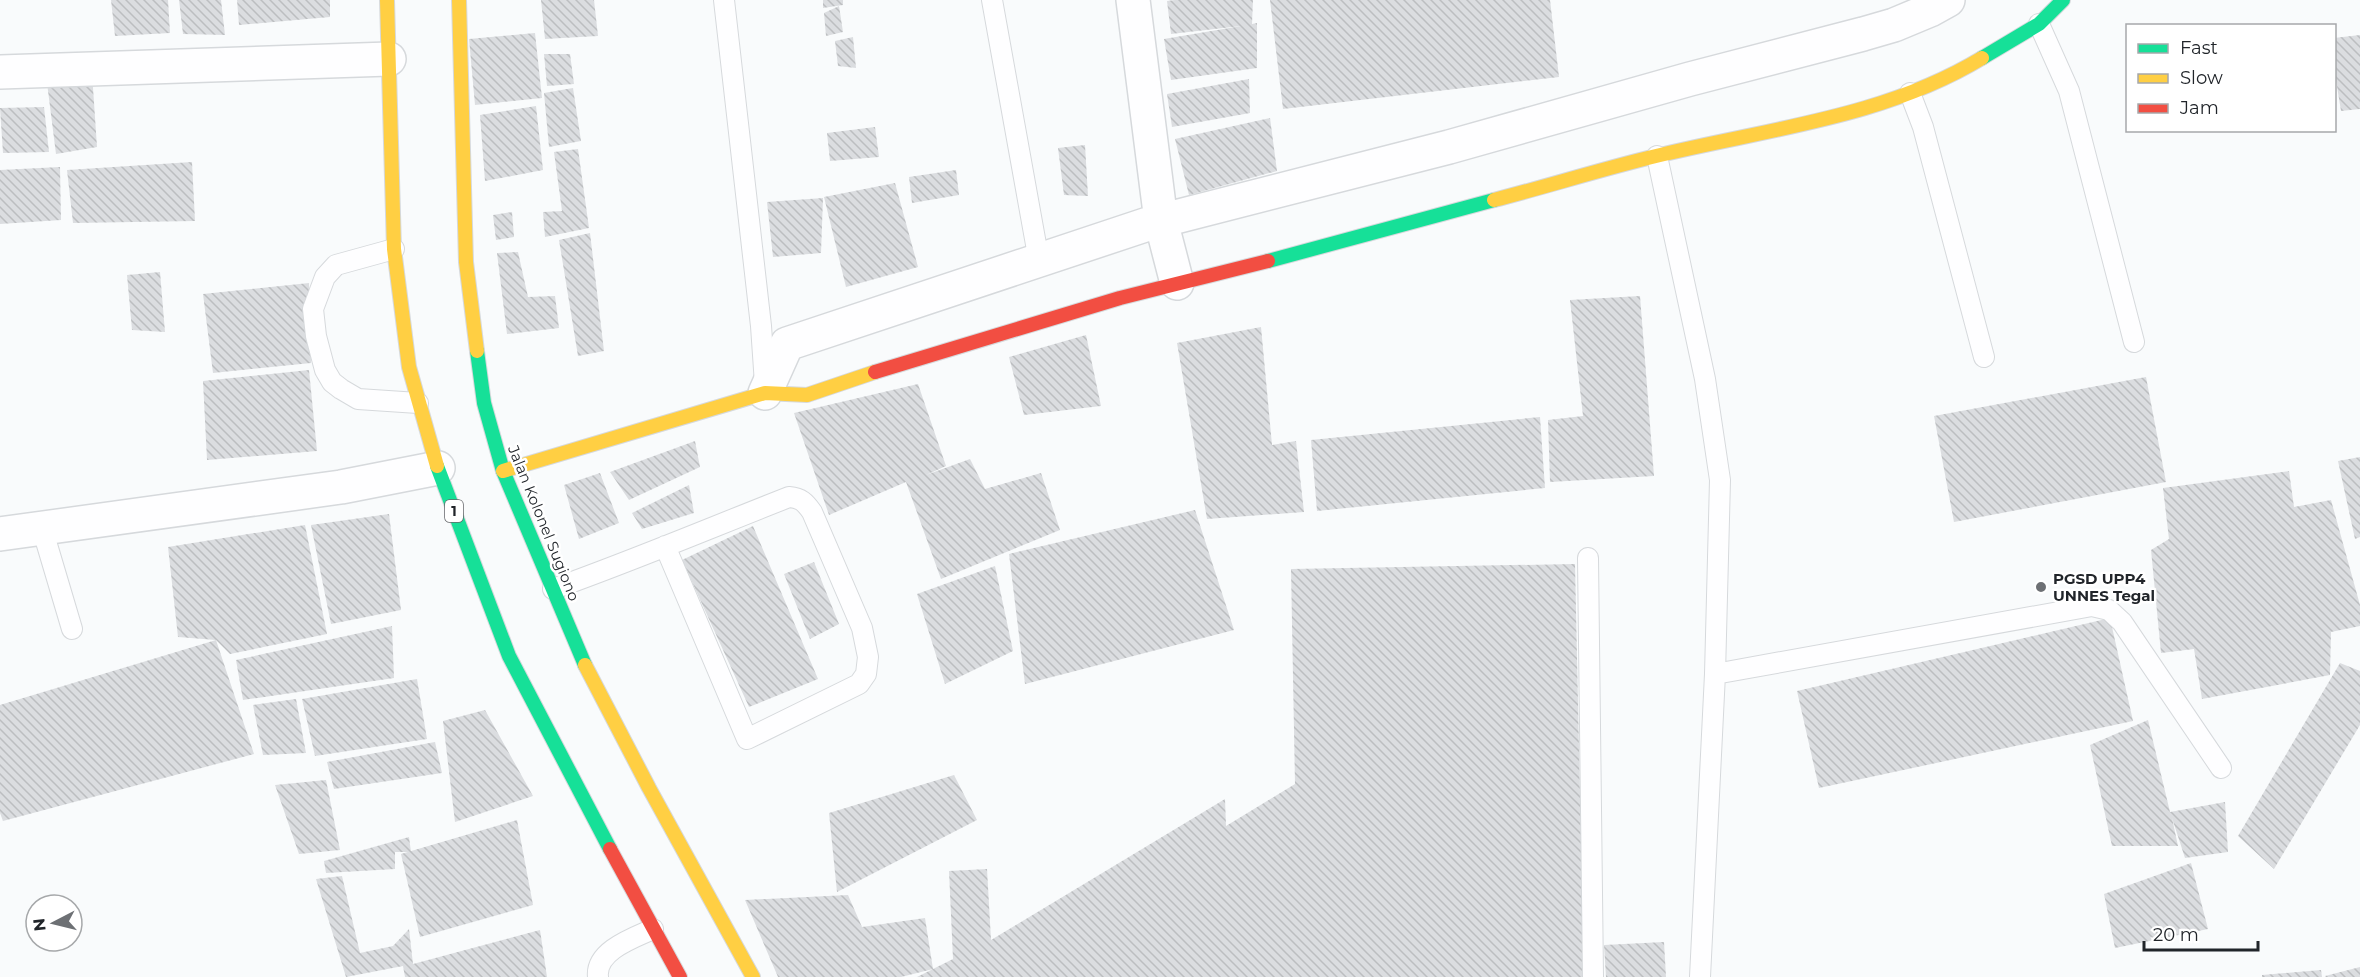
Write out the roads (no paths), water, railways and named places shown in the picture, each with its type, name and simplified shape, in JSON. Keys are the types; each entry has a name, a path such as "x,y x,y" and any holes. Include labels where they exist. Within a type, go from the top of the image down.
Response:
{"main road":[{"name":"1","path":"387,0 394,249 410,367 418,403 438,468 509,656 680,977"},
{"name":"Jalan Kolonel Sugiono","path":"459,0 466,262 484,403 502,471 580,655 753,977"},
{"path":"502,471 765,393 807,395 912,359 1120,298 1319,248 1657,156 1818,122 1910,93 1954,75 2039,24 2063,0"}],"street":[{"path":"1133,0 1161,221 1177,283"},
{"path":"765,393 787,344 1161,221 1449,147 1690,79 1873,31 1930,10 1948,0"},
{"path":"0,72 389,59"},
{"path":"0,534 341,487 438,468"}],"lane":[{"path":"724,0 761,326 765,393"},
{"path":"992,0 1040,261"},
{"path":"2039,24 2069,91 2134,342"},
{"path":"1910,93 1923,127 1984,357"},
{"path":"1657,156 1704,379 1719,480 1715,674 1700,977"},
{"path":"394,249 336,265 325,277 312,309 316,336 325,370 332,382 341,389 358,399 418,403"},
{"path":"553,589 789,497 798,498 805,502 812,512 862,628 868,657 866,674 860,684 747,739 665,546"},
{"path":"42,528 72,629"},
{"path":"1588,558 1593,977"},
{"path":"1715,674 2092,606 2109,610 2122,622 2221,768"},
{"path":"598,977 600,962 604,957 653,929"}],"place":[{"name":"PGSD UPP4 UNNES Tegal","path":"2041,587"}]}
